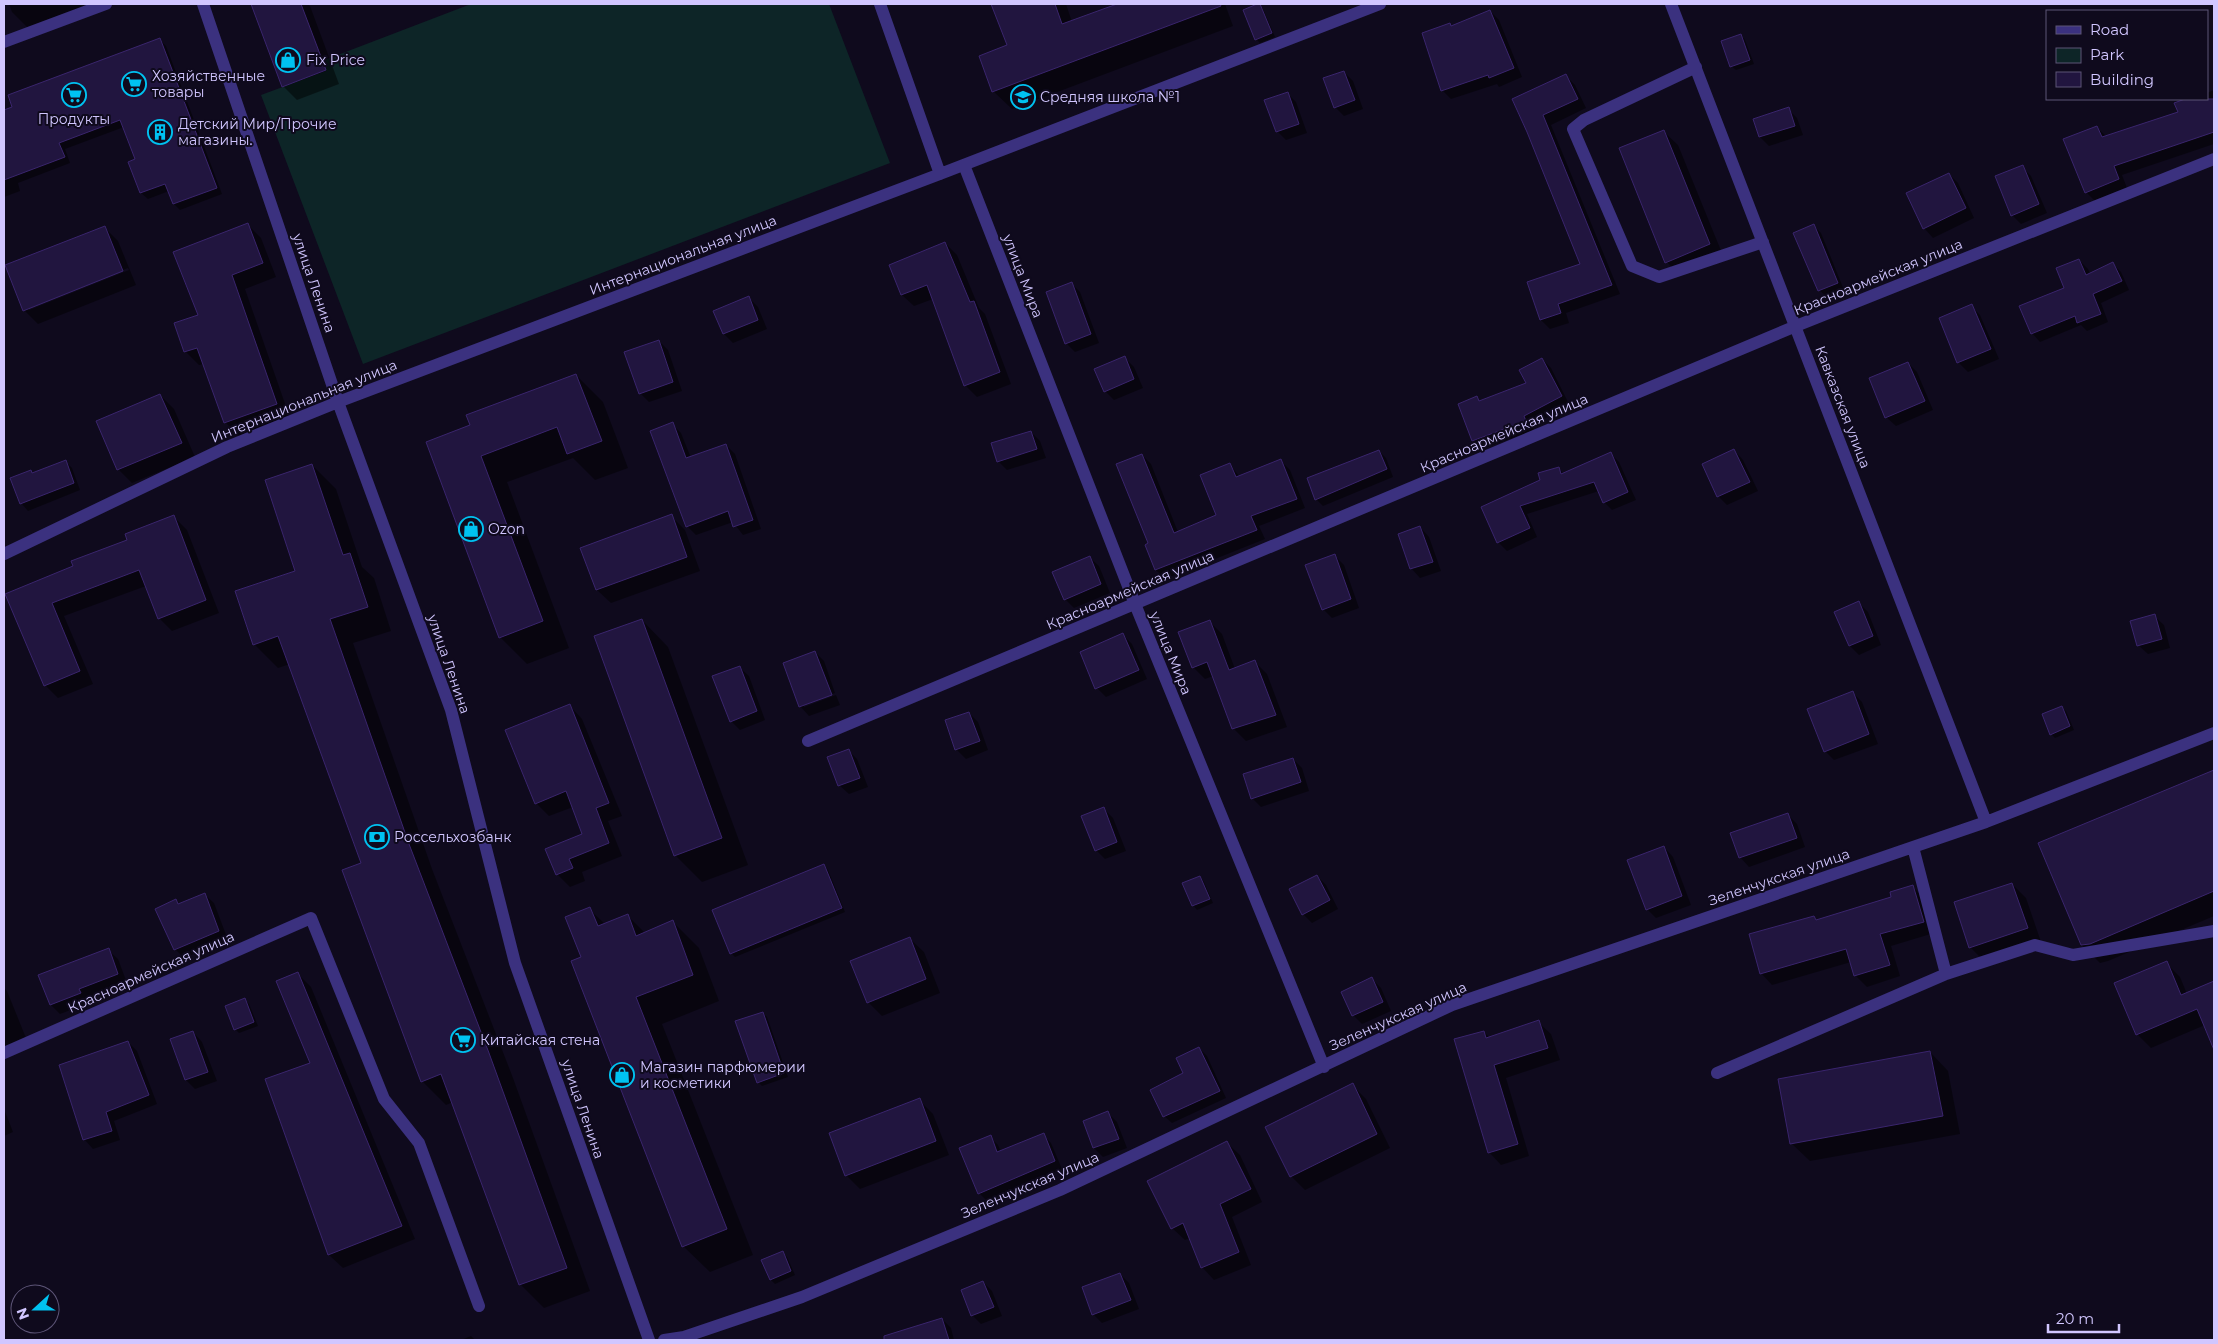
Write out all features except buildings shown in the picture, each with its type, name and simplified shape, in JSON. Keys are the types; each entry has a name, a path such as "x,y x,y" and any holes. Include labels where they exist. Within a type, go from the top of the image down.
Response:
{"street":[{"path":"4,42 106,4"},
{"name":"улица Ленина","path":"203,4 338,402 450,710 515,963 648,1340"},
{"path":"880,4 940,174"},
{"name":"Интернациональная улица","path":"4,554 227,447 338,402 964,165 1380,4"},
{"name":"Кавказская улица","path":"1671,4 1986,822"},
{"path":"1696,67 1584,120 1573,129 1632,266 1659,277 1763,242"},
{"name":"Красноармейская улица","path":"808,741 1796,326 2214,159"},
{"name":"улица Мира","path":"964,165 1134,604 1324,1067"},
{"name":"Зеленчукская улица","path":"664,1340 684,1337 802,1297 1060,1190 1452,1005 1986,822 2214,733"},
{"path":"1913,847 1946,974"},
{"name":"Красноармейская улица","path":"4,1054 311,918 384,1099 419,1142 479,1306"},
{"path":"1717,1073 1946,974 2034,945 2073,955 2214,931"}],"green space":[{"path":"471,4 829,4 890,163 363,364 261,95 326,71 322,61"}],"place":[{"name":"Fix Price","path":"288,60"},
{"name":"Хозяйственные товары","path":"134,84"},
{"name":"Продукты","path":"74,95"},
{"name":"Средняя школа №1","path":"1023,97"},
{"name":"Детский Мир/Прочие магазины.","path":"160,132"},
{"name":"Ozon","path":"471,529"},
{"name":"Россельхозбанк","path":"377,837"},
{"name":"Китайская стена","path":"463,1040"},
{"name":"Магазин парфюмерии и косметики","path":"622,1075"}]}
